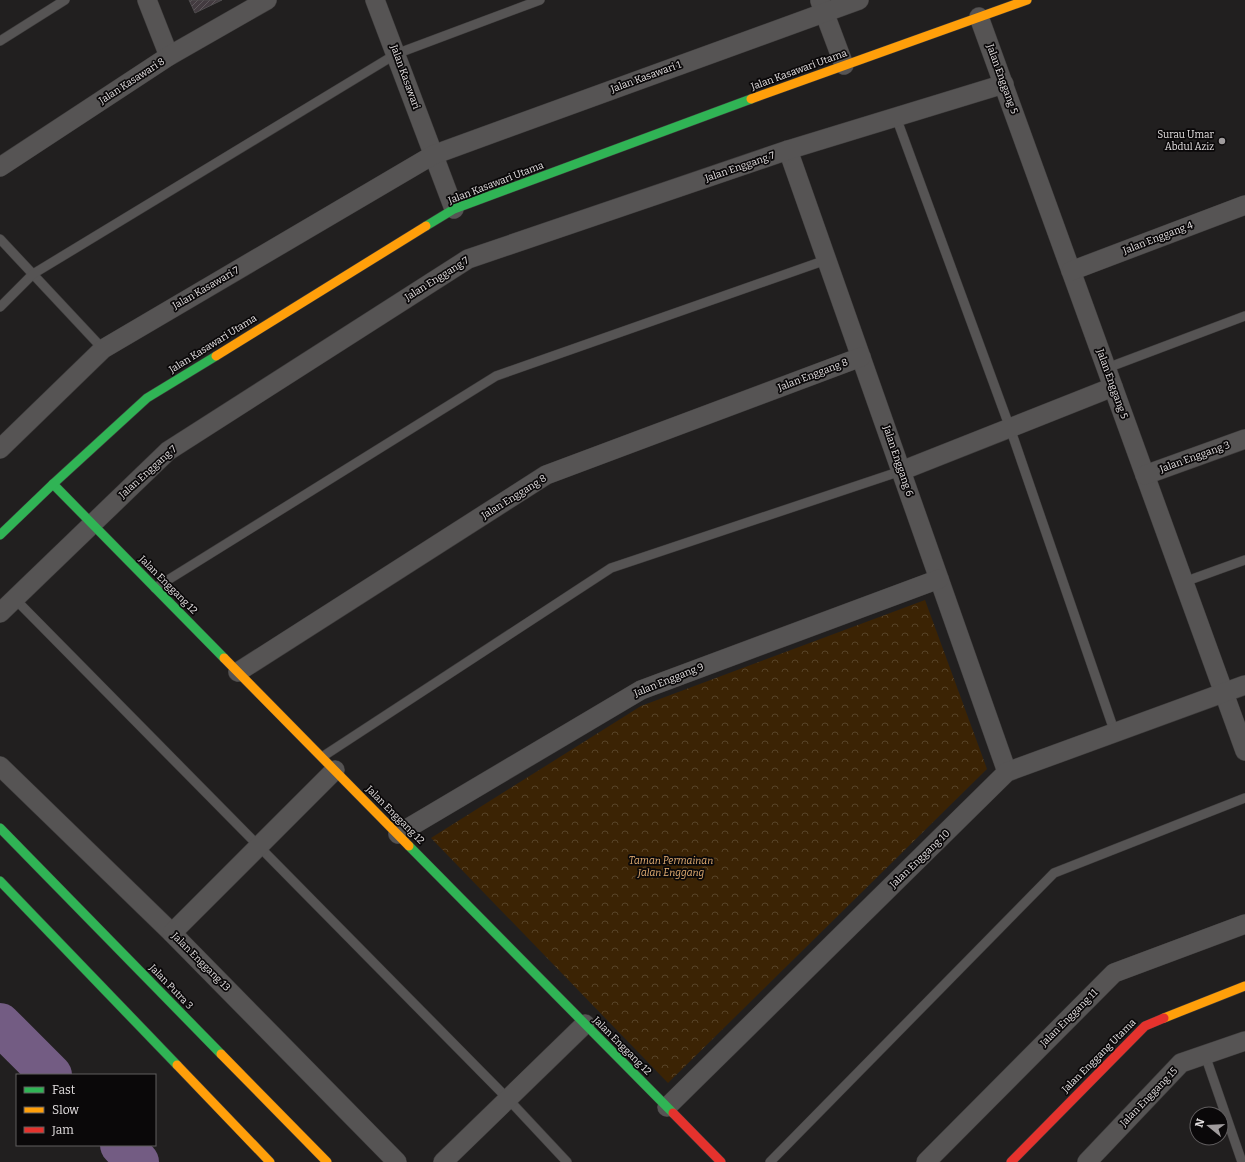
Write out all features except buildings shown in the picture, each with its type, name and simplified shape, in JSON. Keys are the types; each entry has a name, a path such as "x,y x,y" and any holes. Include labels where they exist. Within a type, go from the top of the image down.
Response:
{"street":[{"path":"147,0 169,56"},
{"name":"Jalan Kasawari 8","path":"0,167 169,56 267,0"},
{"name":"Jalan Kasawari","path":"375,0 454,209"},
{"name":"Jalan Kasawari 1","path":"433,154 822,6 859,0"},
{"name":"Jalan Kasawari Utama","path":"0,535 147,398 454,209 844,65 1028,0"},
{"path":"822,6 844,65"},
{"name":"Jalan Enggang 5","path":"979,17 1245,751"},
{"name":"Jalan Enggang 7","path":"0,612 168,451 468,259 788,150 1004,84"},
{"name":"Jalan Enggang 6","path":"788,150 1008,772"},
{"name":"Jalan Kasawari 7","path":"0,450 103,349 433,154"},
{"name":"Jalan Enggang 4","path":"1071,271 1245,205"},
{"name":"Jalan Enggang 8","path":"238,672 546,476 861,357"},
{"path":"901,471 1113,387"},
{"name":"Jalan Enggang 3","path":"1145,475 1245,439"},
{"name":"Jalan Enggang 12","path":"53,484 721,1162"},
{"name":"Jalan Enggang 9","path":"398,834 641,690 939,579"},
{"name":"Jalan Enggang 10","path":"667,1107 1008,772 1245,685"},
{"path":"172,933 258,847 329,764"},
{"name":"Jalan Enggang 13","path":"0,766 172,933 397,1162"},
{"name":"Jalan Putra 3","path":"0,828 327,1162"},
{"path":"0,881 270,1162"},
{"name":"Jalan Enggang 11","path":"926,1162 1114,973 1245,924"},
{"name":"Jalan Enggang Utama","path":"1011,1162 1145,1026 1245,986"},
{"path":"444,1162 585,1024"},
{"name":"Jalan Enggang 15","path":"1087,1162 1181,1064 1245,1041"}],"lane":[{"path":"0,41 65,0"},
{"path":"0,307 33,274 396,54 540,0"},
{"path":"896,117 1010,428 1115,733"},
{"path":"0,239 103,349"},
{"path":"155,588 496,376 826,260"},
{"path":"1106,368 1245,316"},
{"path":"329,764 611,568 901,471"},
{"path":"1184,582 1245,560"},
{"path":"14,598 508,1099 568,1162"},
{"path":"770,1162 1054,873 1245,798"},
{"path":"1205,1055 1242,1161"}],"green space":[{"name":"Taman Permainan Jalan Enggang","path":"925,600 987,769 668,1083 431,838 641,706"}],"waterway":[{"path":"0,1024 50,1074"},
{"path":"122,1146 138,1162"}],"traffic: fast":[{"path":"426,226 454,209 751,99"},
{"path":"0,535 147,398 216,356"},
{"path":"53,484 224,658"},
{"path":"0,828 221,1054"},
{"path":"409,846 673,1113"},
{"path":"0,881 177,1065"}],"traffic: slow":[{"path":"751,99 1027,0"},
{"path":"216,356 426,226"},
{"path":"224,658 409,846"},
{"path":"1164,1018 1245,986"},
{"path":"221,1054 327,1162"},
{"path":"177,1065 270,1162"}],"traffic: jam":[{"path":"1011,1162 1145,1026 1164,1018"},
{"path":"673,1113 721,1162"}],"place":[{"name":"Surau Umar Abdul Aziz","path":"1222,141"}]}
